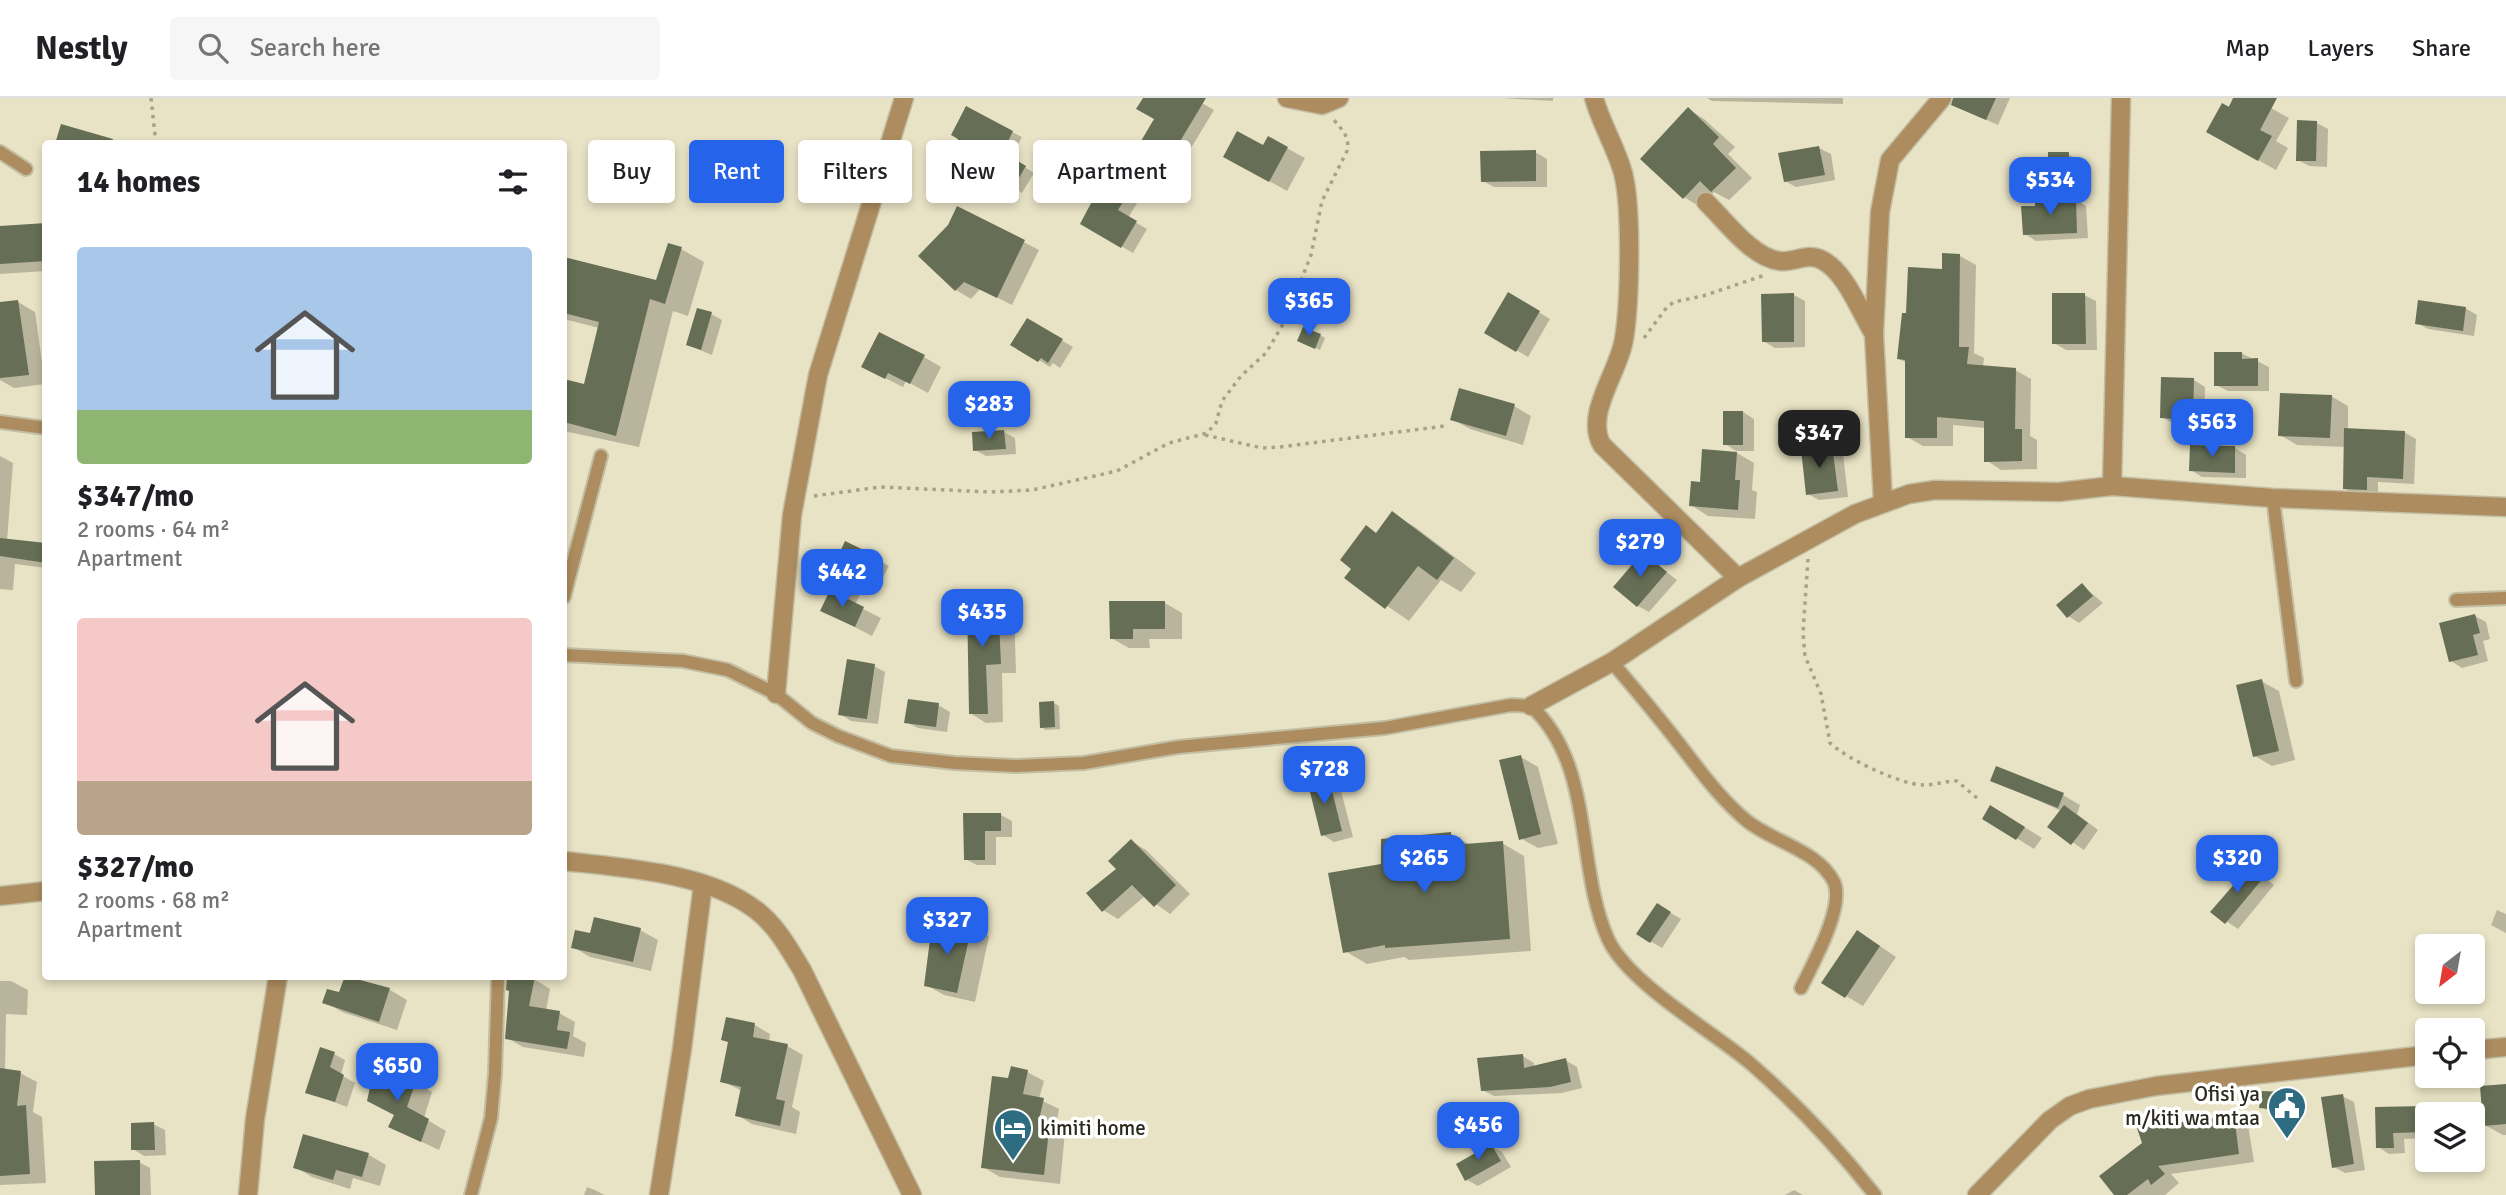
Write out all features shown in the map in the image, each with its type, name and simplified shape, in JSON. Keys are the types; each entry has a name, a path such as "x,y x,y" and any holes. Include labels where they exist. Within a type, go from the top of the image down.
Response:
{"street":[{"path":"776,694 795,499 818,374 904,98"},
{"path":"1287,98 1330,102"},
{"path":"1594,98 1623,173 1628,316 1618,365 1599,411 1595,430 1602,445 1738,578"},
{"path":"1883,502 1874,334 1880,212 1885,174 1898,147 1942,98"},
{"path":"2112,486 2121,98"},
{"path":"1706,202 1764,256 1788,261 1805,257 1824,260 1839,277 1874,334"},
{"path":"1531,706 1612,662 1738,578 1808,539 1883,502 1935,490 2023,493 2112,486 2273,498 2506,508"},
{"path":"567,862 634,869 703,884 756,910 781,935 802,970 912,1195"},
{"path":"659,1195 682,1049 703,884"},
{"path":"0,896 42,891"},
{"path":"248,1195 255,1119 277,980"},
{"path":"2485,1049 2506,1047"},
{"path":"1977,1195 2050,1120 2070,1106 2090,1099 2156,1086 2415,1056"}],"lane":[{"path":"0,152 26,170"},
{"path":"0,422 42,427"},
{"path":"567,586 601,456"},
{"path":"2273,498 2296,681"},
{"path":"2456,600 2506,598"},
{"path":"567,655 683,661 728,670 776,694 812,723 891,756 1016,766 1084,763 1178,747 1385,727 1511,705 1531,706 1544,718 1559,740 1574,784 1600,918 1609,942 1632,971 1751,1064 1817,1127 1875,1195"},
{"path":"1612,662 1727,803 1750,824 1803,853 1826,872 1835,884 1834,908 1825,940 1801,988"},
{"path":"471,1195 491,1118 498,980"}],"path":[{"path":"151,98 156,140"},
{"path":"1203,435 1216,423 1218,408 1234,384 1266,353 1286,319 1311,255 1322,201 1339,173 1349,142 1330,102"},
{"path":"1642,341 1667,307 1674,302 1760,278 1788,261"},
{"path":"795,499 880,486 991,492 1032,490 1117,471 1169,443 1203,435 1262,448 1445,426"},
{"path":"1808,539 1803,633 1805,656 1821,694 1830,743 1881,773 1923,785 1957,781 1977,798"}],"building":[{"path":"1143,98 1206,98 1181,140 1142,140 1154,119 1136,109"},
{"path":"1953,98 1996,98 1986,120 1951,105"},
{"path":"2233,98 2277,98 2260,130 2272,136 2258,161 2206,132 2222,103 2229,107"},
{"path":"966,106 1013,131 1009,140 958,140 951,135"},
{"path":"1688,107 1719,137 1713,144 1736,168 1711,192 1700,181 1683,199 1640,159"},
{"path":"2297,120 2317,121 2316,161 2296,161"},
{"path":"61,124 113,139 113,140 56,140"},
{"path":"1237,131 1263,145 1268,136 1288,147 1269,182 1223,157"},
{"path":"1819,146 1825,175 1784,182 1778,153"},
{"path":"1536,150 1536,181 1481,182 1480,151"},
{"path":"2048,152 2069,152 2068,169 2048,169"},
{"path":"1019,162 1026,166 1019,178"},
{"path":"2076,198 2077,233 2023,235 2021,206 2035,206 2035,200"},
{"path":"1091,203 1122,203 1118,210 1137,221 1121,248 1080,224"},
{"path":"957,206 1025,240 997,298 964,282 955,291 918,256 948,225"},
{"path":"42,223 42,261 0,264 0,226"},
{"path":"668,243 682,247 665,304 650,299 616,436 567,423 567,380 584,384 599,322 567,314 567,258 656,280"},
{"path":"1942,253 1960,254 1959,347 1969,347 1967,364 2016,368 2015,429 2022,429 2022,461 1984,462 1984,421 1937,417 1937,438 1905,438 1905,360 1897,359 1902,313 1906,313 1908,267 1942,269"},
{"path":"1508,292 1540,311 1516,352 1484,333"},
{"path":"1794,293 1794,342 1762,342 1761,294"},
{"path":"2052,293 2085,293 2086,344 2052,344"},
{"path":"18,300 29,375 0,378 0,302"},
{"path":"2418,300 2466,307 2463,331 2415,324"},
{"path":"697,308 712,312 701,350 686,345"},
{"path":"1027,318 1063,339 1048,363 1041,358 1038,362 1010,345"},
{"path":"1303,327 1321,334 1315,349 1297,341"},
{"path":"879,332 925,355 910,384 888,373 885,379 861,367"},
{"path":"2214,352 2242,352 2242,359 2258,358 2258,386 2214,386"},
{"path":"2161,377 2194,378 2193,420 2160,418"},
{"path":"1459,388 1515,404 1506,436 1450,420"},
{"path":"2280,393 2332,395 2330,438 2278,436"},
{"path":"1723,411 1743,411 1743,445 1723,445"},
{"path":"2344,428 2405,431 2403,479 2367,477 2367,490 2343,489"},
{"path":"1004,430 1006,449 973,451 972,432"},
{"path":"1832,445 1838,491 1806,495 1801,449"},
{"path":"2190,445 2235,446 2235,473 2189,471"},
{"path":"1702,449 1737,452 1735,480 1740,480 1738,510 1689,506 1691,481 1700,482"},
{"path":"1392,511 1454,558 1437,580 1418,566 1385,609 1344,578 1351,569 1340,560 1366,525 1376,533"},
{"path":"0,538 42,543 42,562 0,556"},
{"path":"845,541 872,554 866,569 854,563 839,594 820,584 833,557 837,559"},
{"path":"1643,552 1667,572 1637,607 1613,587"},
{"path":"2082,583 2093,596 2067,618 2056,605"},
{"path":"830,590 864,607 855,627 820,611"},
{"path":"998,598 1001,664 986,665 988,714 969,714 967,599"},
{"path":"1109,601 1165,601 1165,629 1133,629 1133,639 1110,639"},
{"path":"2475,614 2480,633 2473,635 2478,655 2449,662 2439,623"},
{"path":"847,659 875,664 867,719 838,715"},
{"path":"2262,679 2279,751 2253,757 2236,685"},
{"path":"908,699 939,703 936,727 904,723"},
{"path":"1054,701 1055,727 1040,728 1039,702"},
{"path":"1521,755 1541,834 1519,840 1499,760"},
{"path":"1996,766 2064,793 2058,808 1990,781"},
{"path":"1328,775 1342,831 1321,836 1307,780"},
{"path":"1990,805 2025,827 2016,840 1982,819"},
{"path":"2064,805 2088,823 2071,845 2047,827"},
{"path":"963,813 1001,813 1001,831 985,831 985,860 964,860"},
{"path":"1451,832 1452,845 1503,841 1510,939 1385,948 1385,945 1343,953 1328,873 1381,864 1381,839"},
{"path":"1131,839 1176,885 1154,907 1132,885 1102,912 1086,893 1116,869 1108,861"},
{"path":"2250,866 2264,877 2225,924 2210,912"},
{"path":"1657,903 1671,912 1650,943 1636,934"},
{"path":"594,917 641,928 633,962 571,948 575,930 590,933"},
{"path":"950,920 972,925 957,993 924,986 931,932 946,935"},
{"path":"1857,930 1880,946 1845,998 1821,983"},
{"path":"344,980 360,980 390,988 379,1022 322,1003 327,989 339,992"},
{"path":"507,980 534,980 529,1006 560,1011 557,1030 570,1032 567,1049 505,1039 509,991 506,990"},
{"path":"726,1017 755,1023 753,1037 788,1044 776,1099 785,1101 780,1126 735,1116 741,1087 720,1082 728,1042 721,1040"},
{"path":"320,1047 335,1052 330,1067 344,1075 335,1102 305,1093"},
{"path":"1523,1054 1524,1068 1566,1058 1571,1082 1550,1087 1481,1091 1477,1058"},
{"path":"1011,1066 1028,1070 1023,1094 1044,1098 1039,1120 1050,1121 1044,1175 981,1168 992,1076 1008,1078"},
{"path":"0,1068 21,1071 17,1106 26,1105 30,1174 0,1176"},
{"path":"374,1068 416,1081 407,1107 429,1119 421,1142 388,1127 394,1115 367,1101"},
{"path":"2506,1084 2506,1124 2485,1126 2485,1102 2481,1102 2480,1088 2485,1088 2485,1086"},
{"path":"2261,1091 2287,1092 2285,1110 2259,1108"},
{"path":"2343,1094 2354,1164 2332,1168 2321,1097"},
{"path":"2415,1106 2415,1132 2393,1133 2394,1148 2376,1148 2375,1107"},
{"path":"2234,1115 2239,1154 2158,1166 2165,1174 2151,1185 2148,1179 2127,1195 2114,1195 2099,1176 2142,1143 2137,1128"},
{"path":"154,1122 155,1150 131,1150 131,1123"},
{"path":"303,1134 369,1153 362,1177 336,1170 333,1180 293,1168"},
{"path":"1491,1144 1501,1161 1465,1181 1456,1164"},
{"path":"140,1160 140,1195 95,1195 94,1161"}],"place":[{"name":"Ofisi ya m/kiti wa mtaa","path":"2287,1140"},
{"name":"kimiti home","path":"1013,1162"}]}
